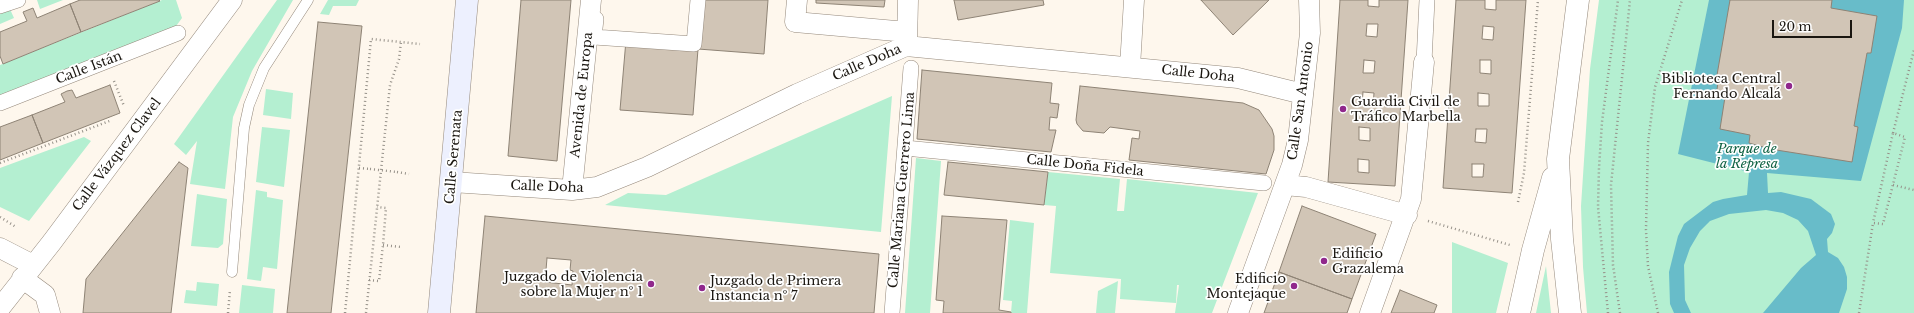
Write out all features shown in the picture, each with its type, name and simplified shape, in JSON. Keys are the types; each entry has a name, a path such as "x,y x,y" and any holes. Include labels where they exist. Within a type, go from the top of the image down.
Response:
{"main road":[{"name":"Calle Serenata","path":"439,313 452,182 467,0"}],"street":[{"path":"0,6 18,0"},
{"name":"Calle Vázquez Clavel","path":"0,308 52,242 232,0"},
{"name":"Avenida de Europa","path":"572,190 591,0"},
{"path":"598,0 594,37 694,44 698,0"},
{"path":"796,0 795,22 907,39 908,0"},
{"path":"1130,67 1134,0"},
{"name":"Calle San Antonio","path":"1238,313 1292,165 1298,140 1310,33 1309,0"},
{"path":"1370,313 1407,215 1411,199 1424,62 1427,0"},
{"path":"1519,313 1533,250 1558,159 1578,0"},
{"name":"Calle Istán","path":"0,103 178,33"},
{"name":"Calle Doha","path":"452,182 572,190 597,187 626,177 907,39 1130,67 1238,78 1303,94"},
{"name":"Calle Mariana Guerrero Lima","path":"892,313 912,68"},
{"name":"Calle Doña Fidela","path":"905,148 1264,183"},
{"path":"1558,159 1562,239 1570,313"},
{"path":"1285,185 1306,187 1407,215"},
{"path":"0,248 28,271 45,295 50,313"}],"lane":[{"path":"232,272 244,128 249,105 264,68 308,0"}],"path":[{"path":"1518,202 1524,172 1538,0"},
{"path":"1608,313 1600,229 1598,168 1602,122 1618,0"},
{"path":"1620,313 1613,265 1611,185 1630,0"},
{"path":"1658,313 1648,266 1646,230 1648,142 1655,87 1682,0"},
{"path":"345,313 371,39 420,44"},
{"path":"366,313 390,85 400,59 401,42"},
{"path":"1860,313 1872,223 1914,50"},
{"path":"106,62 125,110"},
{"path":"0,163 113,120"},
{"path":"1872,223 1883,224 1905,137 1893,133"},
{"path":"359,168 409,174"},
{"path":"1893,185 1914,190"},
{"path":"369,280 379,280 383,245 386,208 377,207"},
{"path":"1407,215 1533,250"},
{"path":"0,216 20,230"},
{"path":"383,245 401,247"}],"green space":[{"path":"37,0 63,0 40,9"},
{"path":"162,0 176,0 182,18 171,33 0,97 0,65"},
{"path":"277,0 293,0 252,71 233,117 225,189 190,184 197,141 186,155 174,144"},
{"path":"328,0 359,0 356,6 333,6 329,15 320,14"},
{"name":"Parque de la Represa","path":"1599,0 1914,0 1914,313 1587,313 1583,267 1581,206 1590,69"},
{"path":"9,7 14,18 0,24 0,10"},
{"path":"266,89 293,93 291,119 263,115"},
{"path":"892,96 881,232 605,205 628,193 666,195"},
{"path":"262,127 290,130 284,187 256,182"},
{"path":"84,137 91,141 29,221 0,207 0,168"},
{"path":"916,158 941,161 930,313 905,313"},
{"path":"1048,172 1120,179 1117,211 1124,211 1127,179 1258,193 1212,313 1175,313 1179,285 1177,285 1176,303 1120,299 1121,279 1050,273 1056,206 1044,205"},
{"path":"256,190 267,192 267,197 283,200 277,269 263,267 261,281 247,279"},
{"path":"197,194 227,199 223,244 218,248 191,246"},
{"path":"1010,220 1034,223 1027,313 1011,313 1012,301 1003,300"},
{"path":"1452,242 1508,263 1496,313 1452,313"},
{"path":"1546,266 1551,313 1536,313"},
{"path":"1118,281 1115,313 1096,313 1098,291"},
{"path":"197,282 219,284 217,306 184,303 186,290 196,291"},
{"path":"242,285 275,289 273,313 239,313"}],"water":[{"path":"1709,0 1904,0 1902,28 1861,181 1767,173 1768,193 1781,192 1811,199 1831,214 1835,224 1832,233 1827,239 1828,252 1838,258 1844,267 1847,277 1847,289 1839,313 1763,313 1801,268 1816,255 1808,231 1798,220 1783,213 1766,210 1729,214 1710,221 1700,231 1690,248 1684,265 1685,300 1691,313 1674,313 1670,304 1669,272 1678,236 1684,224 1713,202 1747,195 1749,172 1678,154"}],"building":[{"path":"80,0 160,1 81,32 70,4"},
{"path":"521,0 571,0 557,161 508,156"},
{"path":"698,0 768,0 764,54 698,49 693,115 620,110 626,40 694,44"},
{"path":"816,0 885,0 884,7 816,3"},
{"path":"954,0 1043,0 1044,5 958,20"},
{"path":"1201,0 1269,0 1233,35"},
{"path":"1340,0 1368,0 1368,6 1379,7 1379,0 1408,0 1395,186 1328,182","holes":["1367,24 1378,24 1377,37 1366,36","1364,60 1375,61 1374,73 1363,73","1363,92 1374,93 1373,106 1362,105","1359,127 1370,128 1370,141 1359,140","1358,159 1369,160 1369,173 1358,172"]},
{"path":"1456,0 1485,0 1485,9 1496,10 1496,0 1526,0 1512,193 1443,188","holes":["1483,26 1494,27 1493,40 1482,39","1480,60 1491,60 1491,74 1480,73","1478,93 1489,94 1489,106 1478,106","1476,129 1487,129 1486,143 1475,142","1472,164 1484,164 1483,177 1472,177"]},
{"name":"Biblioteca Central Fernando Alcalá","path":"1730,0 1832,0 1831,8 1877,16 1871,53 1867,53 1854,126 1858,127 1852,162 1770,149 1749,143 1750,135 1720,129 1725,97 1716,96 1719,76 1717,75"},
{"path":"70,4 81,32 3,64 0,56 0,32 27,21 23,12 33,8 37,18"},
{"path":"318,22 362,26 331,313 287,313"},
{"path":"922,70 1052,83 1050,103 1059,104 1057,118 1050,117 1049,130 1056,130 1051,152 917,139"},
{"path":"110,85 120,113 43,143 32,115 65,102 61,94 67,91 72,90 76,98"},
{"path":"1080,86 1243,103 1259,110 1272,129 1274,136 1274,150 1266,174 1129,160 1132,138 1139,139 1140,131 1110,127 1104,133 1083,131 1077,124 1076,120"},
{"path":"32,115 43,143 0,160 0,127"},
{"path":"179,162 188,168 171,313 83,313 86,279"},
{"path":"948,162 1048,172 1044,205 944,195"},
{"name":"Edificio Grazalema","path":"1302,206 1376,234 1352,299 1279,272"},
{"path":"485,216 879,254 874,313 476,313","holes":["547,258 571,260 570,270 573,271 572,285 545,282"]},
{"path":"942,216 1007,220 999,310 1011,313 943,313 944,301 936,300"},
{"name":"Edificio Montejaque","path":"1279,272 1352,299 1347,313 1264,313"},
{"path":"1400,290 1437,305 1434,313 1391,313"}],"place":[{"name":"Biblioteca Central Fernando Alcalá","path":"1789,86"},
{"name":"Guardia Civil de Tráfico Marbella","path":"1343,109"},
{"name":"Edificio Grazalema","path":"1324,261"},
{"name":"Juzgado de Violencia sobre la Mujer nº 1","path":"651,284"},
{"name":"Edificio Montejaque","path":"1294,286"},
{"name":"Juzgado de Primera Instancia nº 7","path":"702,288"}]}
